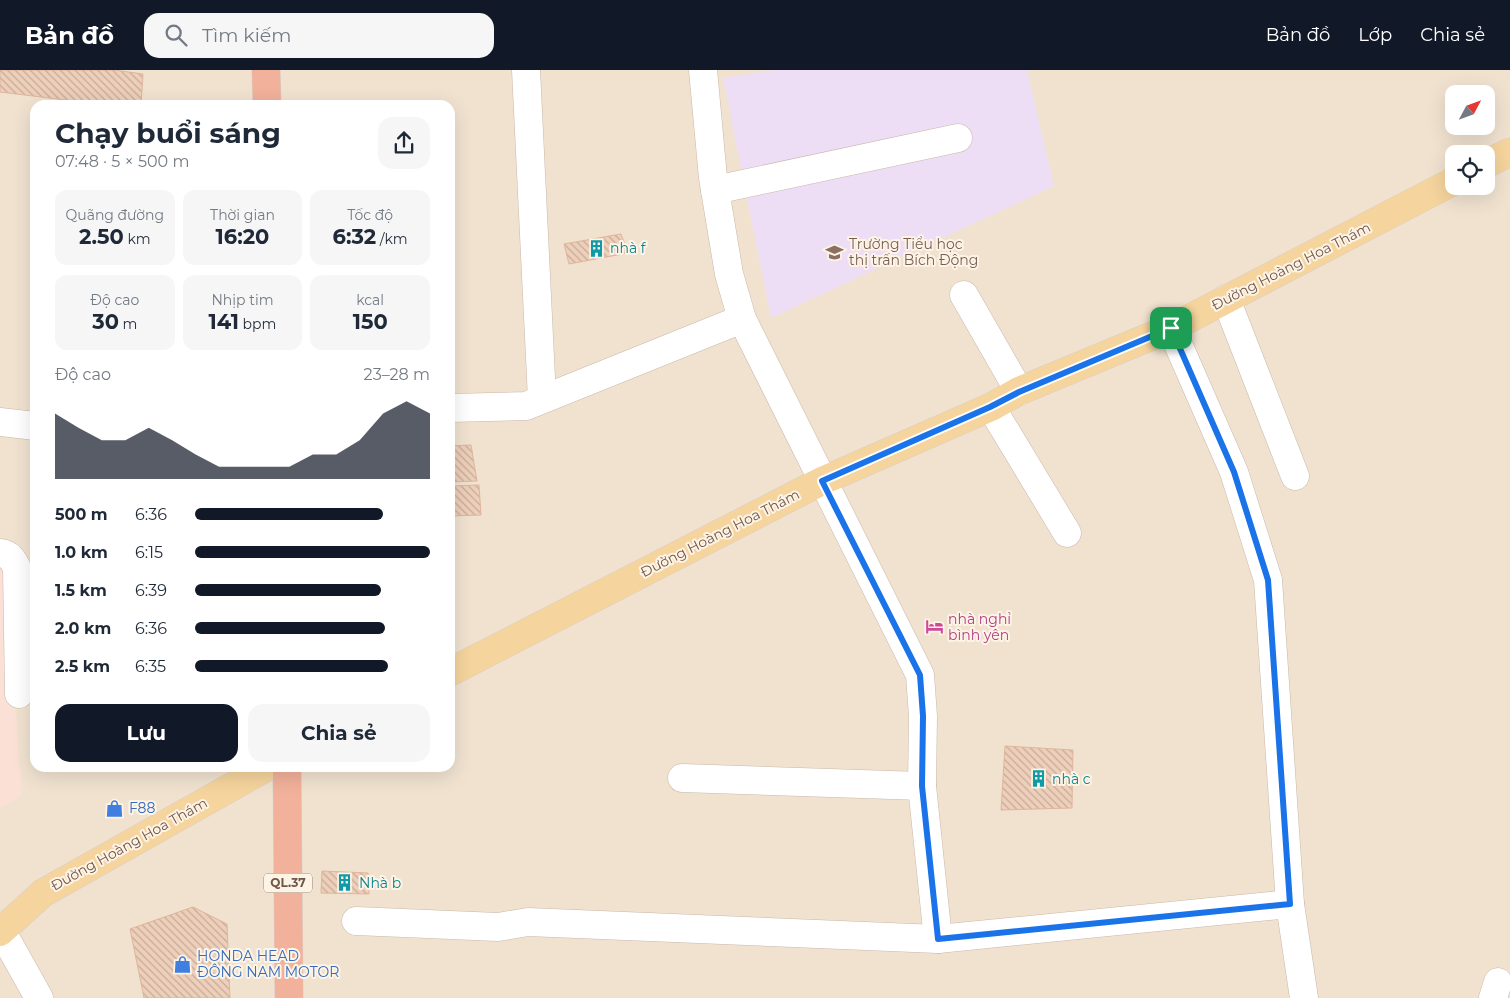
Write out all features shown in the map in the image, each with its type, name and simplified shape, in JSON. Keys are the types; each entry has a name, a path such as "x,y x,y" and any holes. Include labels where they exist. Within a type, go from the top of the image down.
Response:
{"highway":[{"path":"266,70 267,100"},
{"name":"QL.37","path":"287,772 289,998"}],"main road":[{"path":"1495,160 1510,152"},
{"name":"Đường Hoàng Hoa Thám","path":"455,669 822,481 990,407 1019,392 1171,328 1445,186"},
{"name":"Đường Hoàng Hoa Thám","path":"1,930 44,893 258,772"}],"street":[{"path":"526,70 542,399"},
{"path":"703,70 716,190 729,274 742,319 920,675 923,716 922,786 938,939"},
{"path":"716,190 958,138"},
{"path":"964,295 1019,392"},
{"path":"1226,299 1294,476"},
{"path":"455,408 526,406 742,319"},
{"path":"1171,328 1234,472 1268,580 1290,904 1304,998"},
{"path":"990,407 1067,533"},
{"path":"0,422 30,425"},
{"path":"0,553 5,553 11,557 17,568 19,694"},
{"path":"682,778 922,786"},
{"path":"356,921 498,927 528,922 938,939 1290,904"},
{"path":"1,930 39,998"}],"shaded area":[{"path":"0,70 1510,70 1510,998 0,998"},
{"name":"Trường Tiểu học thị trấn Bích Động","path":"774,70 1027,70 1054,186 771,318 723,78"},
{"path":"0,566 5,566 22,795 0,808"}],"building":[{"path":"0,70 114,70 143,74 141,100 66,100 0,92"},
{"name":"nhà f","path":"621,234 628,253 569,264 564,244"},
{"path":"471,445 477,481 455,482 455,446"},
{"path":"479,485 481,515 455,516 455,486"},
{"name":"nhà c","path":"1005,746 1073,750 1072,808 1001,810"},
{"name":"Nhà b","path":"322,871 368,873 369,894 321,893"},
{"name":"HONDA HEAD ĐÔNG NAM MOTOR","path":"193,907 227,924 230,998 144,998 130,929"}],"place":[{"name":"nhà f","path":"596,248"},
{"name":"Trường Tiểu học thị trấn Bích Động","path":"835,252"},
{"name":"nhà nghỉ bình yên","path":"934,627"},
{"name":"nhà c","path":"1038,779"},
{"name":"F88","path":"115,808"},
{"name":"Nhà b","path":"345,883"},
{"name":"HONDA HEAD ĐÔNG NAM MOTOR","path":"183,964"}],"route":[{"path":"1171,328 1234,472 1268,580 1290,904 938,939 922,786 923,716 920,675 822,481 990,407 1019,392 1171,328"}]}
